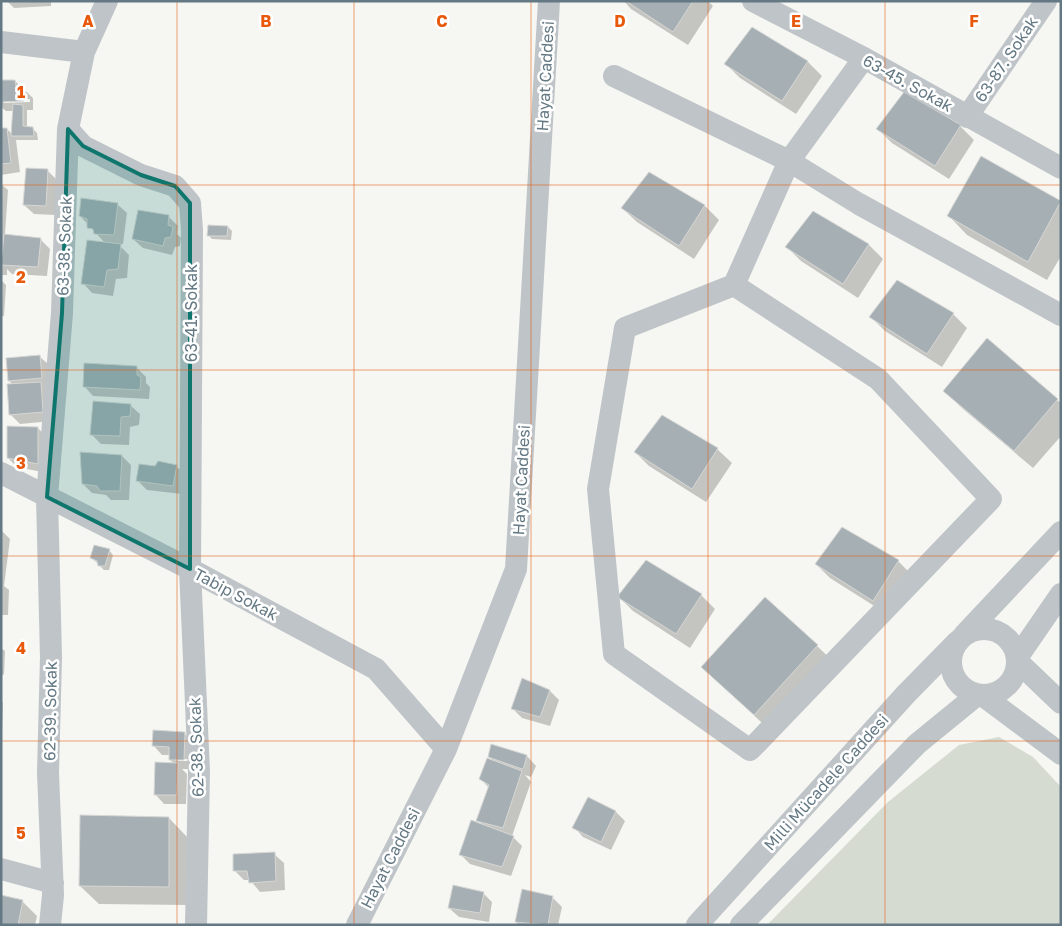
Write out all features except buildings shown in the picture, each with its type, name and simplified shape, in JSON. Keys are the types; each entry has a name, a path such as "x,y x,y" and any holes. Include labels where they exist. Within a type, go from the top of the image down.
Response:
{"street":[{"name":"63-38. Sokak","path":"48,497 62,313 68,129 84,52 107,1"},
{"name":"Hayat Caddesi","path":"357,925 446,749 516,569 549,1"},
{"name":"63-45. Sokak","path":"753,1 864,58 1061,168"},
{"name":"63-87. Sokak","path":"967,117 1046,1"},
{"path":"1,42 84,52"},
{"path":"734,284 878,379 992,499 750,750 614,654 598,489 625,328 734,284 789,161 864,58"},
{"path":"614,76 789,161 859,204 1061,315"},
{"name":"63-41. Sokak","path":"68,129 83,146 141,175 175,186 190,203 192,240 190,569"},
{"name":"Tabip Sokak","path":"1,473 190,569 376,670 446,749"},
{"name":"62-39. Sokak","path":"48,497 51,657 48,773 53,883 50,925"},
{"name":"Milli Mücadele Caddesi","path":"697,925 906,694 1061,532"},
{"name":"62-38. Sokak","path":"190,569 199,772 196,925"},
{"path":"741,925 917,744 979,695 996,693 1005,688 1012,680 1017,660 1061,594"},
{"path":"1061,704 1017,660 1011,642 997,631 980,628 960,639 950,659 954,677 963,688 979,695 1061,754"},
{"path":"1,869 53,883"}],"highlighted area":[{"path":"68,129 83,146 141,175 175,186 190,203 190,569 47,497 62,313"}],"shaded area":[{"path":"999,737 1033,757 1061,787 1061,925 767,925 888,802 959,745"}]}
